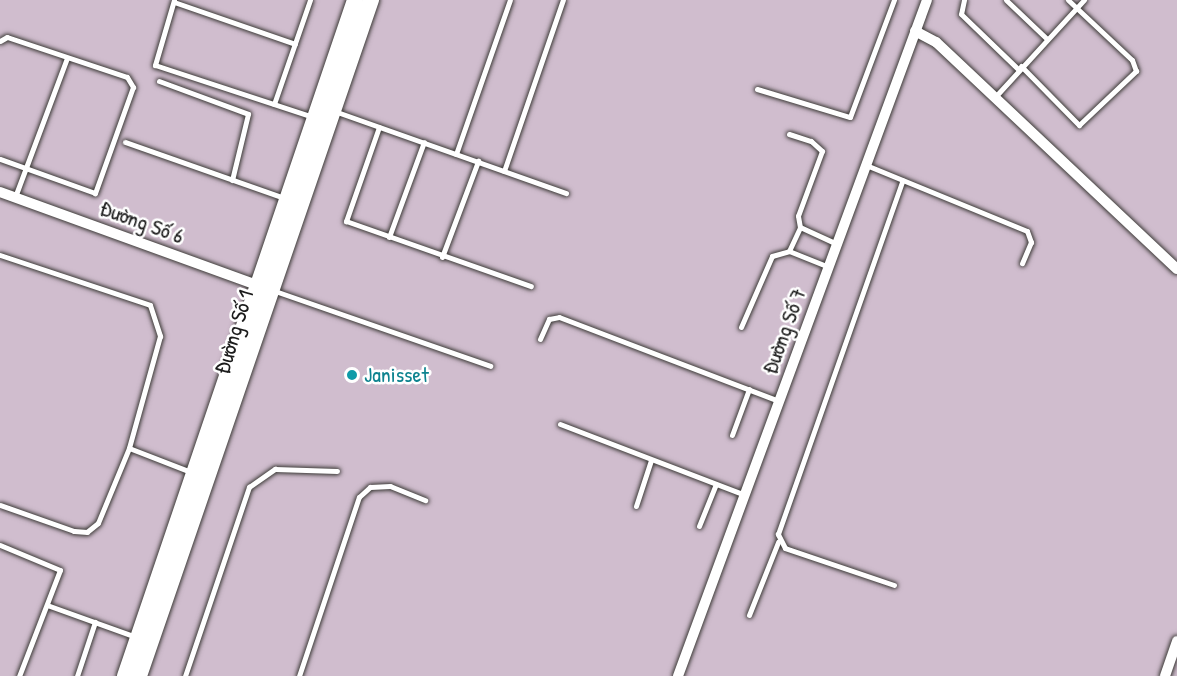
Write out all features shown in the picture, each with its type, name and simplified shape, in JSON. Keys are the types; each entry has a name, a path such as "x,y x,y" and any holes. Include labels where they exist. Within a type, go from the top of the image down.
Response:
{"street":[{"name":"Đường Số 1","path":"139,676 263,287 285,198 355,0"},
{"name":"Đường Số 1","path":"125,676 263,287 332,110 371,0"},
{"name":"Đường Số 7","path":"678,676 927,0"},
{"path":"915,31 936,42 1177,268"},
{"name":"Đường Số 6","path":"0,192 263,287"},
{"path":"1165,676 1177,641"}],"lane":[{"path":"274,104 310,0"},
{"path":"456,154 510,0"},
{"path":"504,171 563,0"},
{"path":"757,89 850,117 894,0"},
{"path":"964,0 961,14 1020,67 1079,125 1136,71 1068,0"},
{"path":"1006,0 1047,39"},
{"path":"995,97 1020,67 1084,0"},
{"path":"295,44 174,1 155,65 314,117"},
{"path":"0,41 7,37 127,77 132,96 95,193 0,159"},
{"path":"15,197 67,58"},
{"path":"159,81 248,114 232,180"},
{"path":"332,110 566,193"},
{"path":"379,127 344,218 389,237 531,286"},
{"path":"789,134 811,141 822,152 798,216 800,227 789,251"},
{"path":"125,142 285,198"},
{"path":"389,237 424,142"},
{"path":"442,256 478,161"},
{"path":"866,165 1027,231 1031,242 1022,263"},
{"path":"749,615 778,542 903,180"},
{"path":"800,227 837,244"},
{"path":"741,327 766,263 779,251 789,251 828,267"},
{"path":"0,255 150,305 160,336 129,448 105,511 87,532 0,505"},
{"path":"263,287 490,366"},
{"path":"540,339 549,319 560,317 779,401"},
{"path":"732,435 749,389"},
{"path":"560,424 745,495"},
{"path":"129,448 196,474"},
{"path":"636,506 651,460"},
{"path":"185,676 249,487 275,470 337,471"},
{"path":"699,526 716,484"},
{"path":"299,676 359,497 370,486 390,486 425,500"},
{"path":"778,542 894,585"},
{"path":"0,545 60,570 19,676"},
{"path":"47,605 138,638"},
{"path":"77,676 95,622"}],"shaded area":[{"path":"0,0 1177,0 1177,676 0,676"}],"place":[{"name":"Janisset","path":"352,375"}]}
